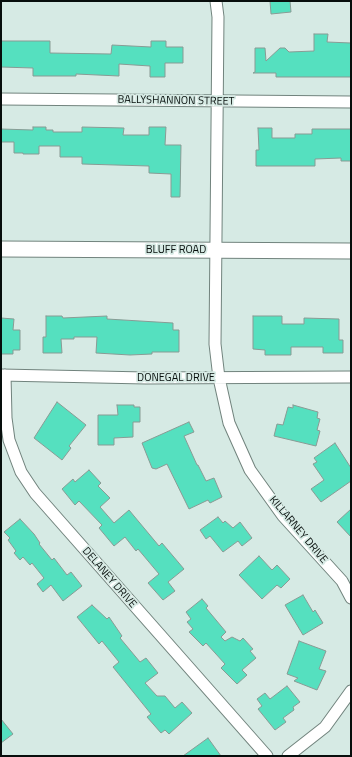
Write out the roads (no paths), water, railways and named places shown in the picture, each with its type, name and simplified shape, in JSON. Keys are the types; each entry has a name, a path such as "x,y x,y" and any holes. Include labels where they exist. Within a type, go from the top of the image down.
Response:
{"main road":[{"name":"BLUFF ROAD","path":"1,249 351,251"}],"street":[{"name":"KILLARNEY DRIVE","path":"216,1 218,17 215,344 219,378 229,423 250,470 283,516 342,582 351,598"},
{"name":"BALLYSHANNON STREET","path":"1,99 351,102"},
{"name":"DONEGAL DRIVE","path":"3,375 219,378 351,377"},
{"name":"DELANEY DRIVE","path":"3,375 9,440 19,467 34,493 267,756"},
{"path":"288,756 325,727 351,691"}]}
